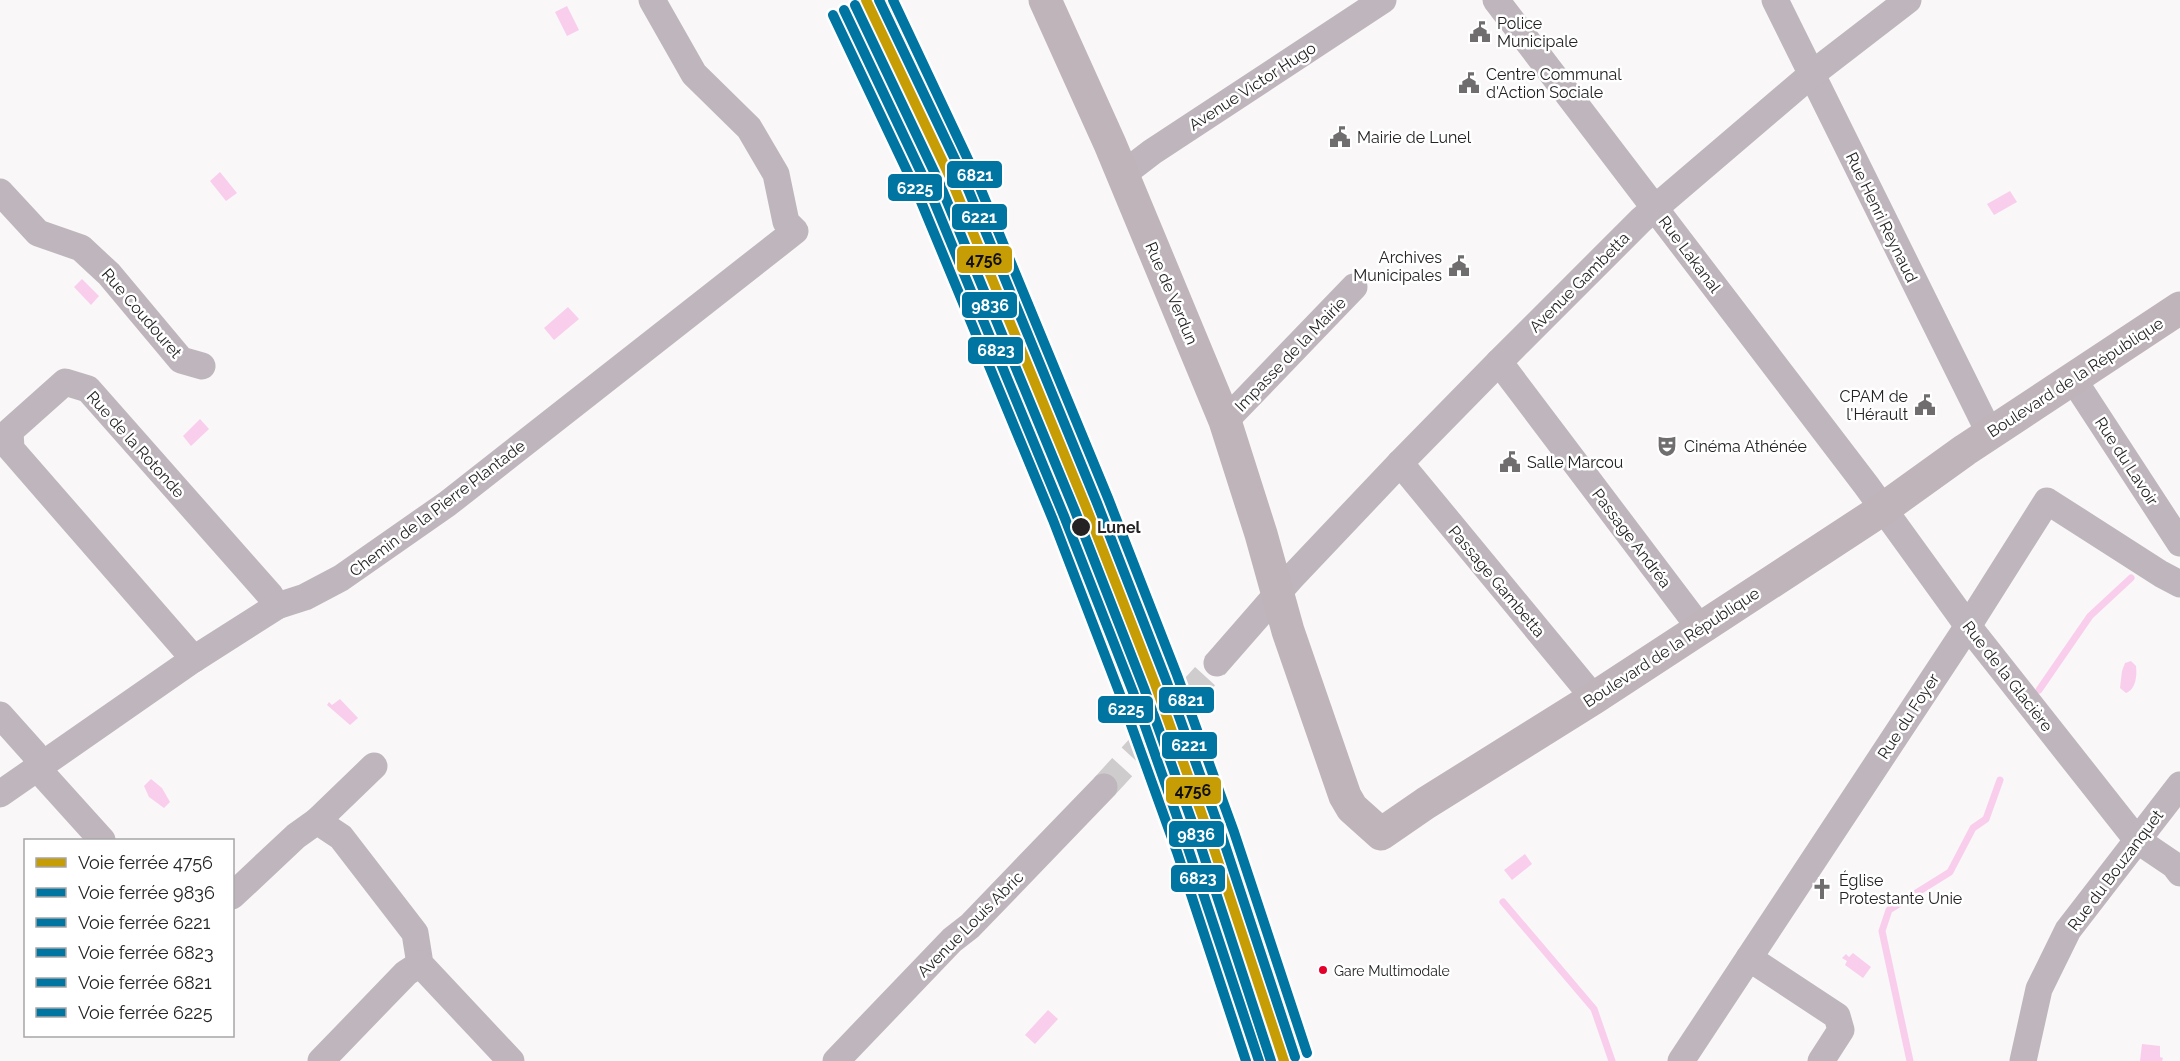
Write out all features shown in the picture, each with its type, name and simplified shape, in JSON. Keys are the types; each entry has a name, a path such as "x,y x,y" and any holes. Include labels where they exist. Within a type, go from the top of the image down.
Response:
{"main road":[{"name":"Rue de Verdun","path":"1045,0 1122,175 1225,420 1278,593"},
{"name":"Boulevard de la République","path":"1278,593 1310,697 1345,796 1352,808 1381,834 1883,509 1990,434 2180,308"}],"street":[{"name":"Chemin de la Pierre Plantade","path":"0,794 194,659 277,606 305,597 341,579 447,504 795,231 786,222 776,174 749,128 694,74 652,0"},
{"name":"Avenue Victor Hugo","path":"1122,175 1161,145 1383,0"},
{"name":"Rue Lakanal","path":"1496,0 1883,509"},
{"name":"Rue Henri Reynaud","path":"1775,0 1990,434"},
{"name":"Avenue Gambetta","path":"1278,593 1400,463 1655,208 1812,74 1908,0"},
{"name":"Rue Coudouret","path":"0,192 38,233 81,248 109,274 181,360 202,366"},
{"name":"Impasse de la Mairie","path":"1225,420 1354,287"},
{"name":"Passage Andréa","path":"1499,362 1700,628"},
{"name":"Rue du Lavoir","path":"2073,379 2180,543"},
{"name":"Rue de la Rotonde","path":"194,659 11,449 10,431 64,382 88,389 270,595 277,606"},
{"name":"Passage Gambetta","path":"1400,463 1594,698"},
{"name":"Rue du Foyer","path":"1681,1061 1968,626 2047,501 2180,584"},
{"name":"Rue de la Glacière","path":"1883,509 1968,626 2137,840 2174,865 2180,873"},
{"path":"1217,663 1278,593"},
{"path":"0,715 34,753 46,778 101,839"},
{"path":"234,894 296,836 317,821 374,766"},
{"name":"Rue du Bouzanquet","path":"2023,1061 2039,990 2068,930 2180,785"},
{"name":"Avenue Louis Abric","path":"836,1061 1104,787"},
{"path":"317,821 340,837 416,933 420,964 511,1061"},
{"path":"1749,958 1837,1016 1841,1030 1821,1061"},
{"path":"321,1061 406,973 420,964"}],"shaded area":[{"path":"567,6 579,30 567,36 555,12"},
{"path":"220,172 237,193 226,201 210,181"},
{"path":"2010,191 2017,202 1994,215 1987,204"},
{"path":"82,279 99,296 91,305 74,287"},
{"path":"568,307 579,319 554,340 544,328"},
{"path":"200,419 209,429 191,446 183,436"},
{"path":"2131,661 2136,666 2136,678 2132,688 2126,693 2120,688 2122,671 2125,663"},
{"path":"340,699 358,718 350,725 327,705 329,702 332,705"},
{"path":"151,779 162,788 170,802 164,808 149,797 144,786"},
{"path":"1525,854 1532,864 1512,880 1504,870"},
{"path":"1853,953 1871,967 1863,978 1845,965 1847,961 1842,958 1846,954 1849,957"},
{"path":"1048,1010 1058,1019 1035,1044 1025,1035"},
{"path":"2142,1044 2160,1046 2162,1061 2140,1061"}],"waterway":[{"path":"2039,690 2090,616 2131,578"},
{"path":"1910,1061 1882,931 1889,910 1950,872 1973,828 1986,819 2000,780"},
{"path":"1503,902 1594,1009 1612,1061"}],"tunnel":[{"path":"1104,787 1217,663"}],"rail line":[{"name":"4756","path":"866,0 950,177 1086,507 1155,684 1211,840 1284,1061"},
{"name":"6221","path":"879,0 961,172 1097,503 1166,680 1222,836 1295,1057"},
{"name":"6821","path":"893,0 972,168 1108,498 1177,675 1234,832 1307,1053"},
{"name":"9836","path":"855,5 939,182 1075,511 1144,688 1200,844 1271,1061"},
{"name":"6823","path":"844,10 928,187 1064,516 1133,692 1259,1061"},
{"name":"6225","path":"833,15 917,192 1053,520 1177,852 1246,1061"}],"place":[{"name":"Police Municipale","path":"1480,32"},
{"name":"Centre Communal d'Action Sociale","path":"1469,83"},
{"name":"Mairie de Lunel","path":"1340,137"},
{"name":"Archives Municipales","path":"1459,266"},
{"name":"CPAM de l'Hérault","path":"1925,405"},
{"name":"Cinéma Athénée","path":"1667,446"},
{"name":"Salle Marcou","path":"1510,462"},
{"name":"Lunel","path":"1081,527"},
{"name":"Église Protestante Unie","path":"1822,889"},
{"name":"Gare Multimodale","path":"1323,970"}]}
